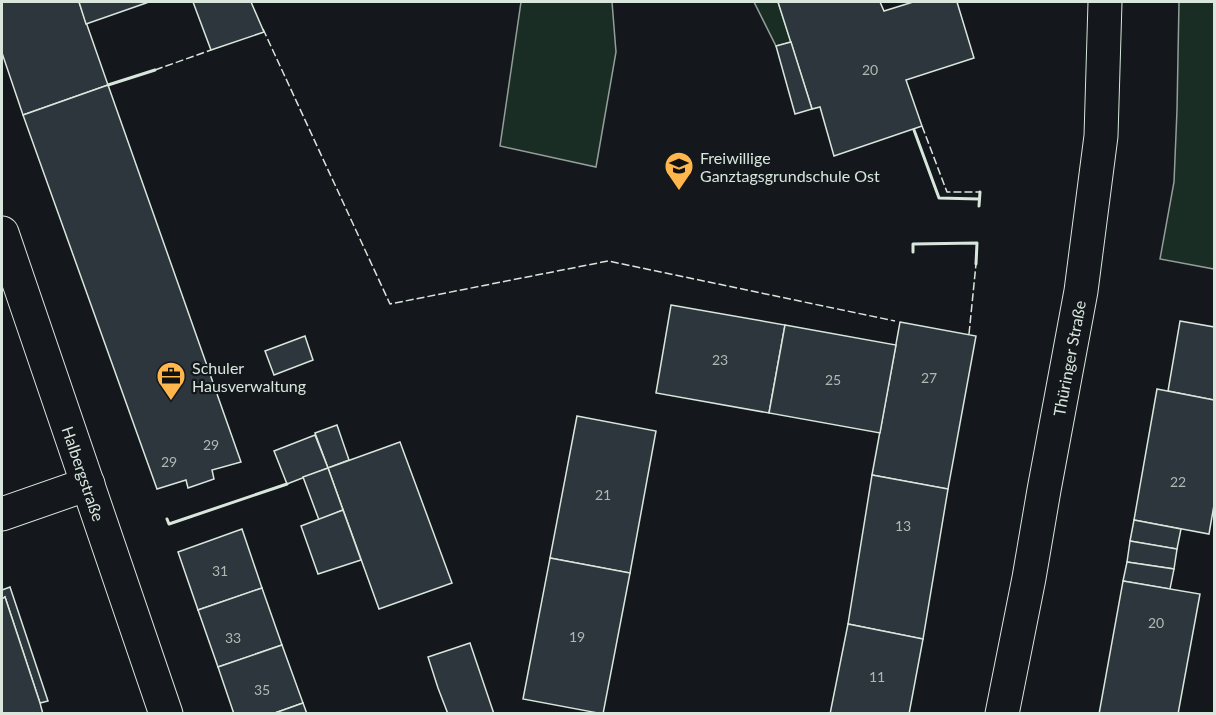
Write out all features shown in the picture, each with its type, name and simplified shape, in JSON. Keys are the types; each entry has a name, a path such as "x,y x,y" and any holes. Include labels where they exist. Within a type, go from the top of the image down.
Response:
{"street":[{"name":"Thüringer Straße","path":"1002,714 1082,291 1101,136 1105,2"},
{"name":"Halbergstraße","path":"2,233 166,714"},
{"path":"2,514 88,484"}],"green space":[{"path":"521,2 612,2 616,52 596,167 500,146"},
{"path":"754,2 778,2 791,42 776,46"},
{"path":"1179,2 1214,2 1214,269 1160,259 1174,182"}],"building":[{"path":"2,2 79,2 108,85 23,115 2,53"},
{"path":"79,2 149,2 86,24"},
{"path":"193,2 251,2 264,32 211,50"},
{"path":"778,2 880,2 884,11 913,2 957,2 974,58 906,80 922,126 834,156 820,107 812,109"},
{"path":"791,42 812,109 795,114 776,46"},
{"path":"108,85 241,462 212,470 214,479 188,488 186,480 157,489 23,115"},
{"path":"671,305 785,325 769,413 656,393"},
{"path":"1180,321 1214,327 1214,400 1168,391"},
{"path":"900,322 976,336 948,489 872,475"},
{"path":"785,325 896,345 880,433 769,413"},
{"path":"305,336 313,360 274,375 265,351"},
{"path":"1157,389 1214,400 1214,505 1209,534 1134,520"},
{"path":"577,416 656,431 630,573 550,558"},
{"path":"337,425 349,460 328,468 315,433"},
{"path":"315,435 328,468 287,484 274,451"},
{"path":"400,442 452,583 379,609 328,468"},
{"path":"328,468 343,510 319,520 303,477"},
{"path":"872,475 948,489 923,639 848,624"},
{"path":"343,510 361,560 318,574 301,526"},
{"path":"1134,520 1181,529 1177,549 1130,541"},
{"path":"242,529 262,588 198,610 178,552"},
{"path":"1130,541 1177,549 1174,569 1127,562"},
{"path":"550,558 630,573 603,714 523,699"},
{"path":"1127,562 1174,569 1170,589 1123,581"},
{"path":"1123,581 1200,594 1178,714 1099,714"},
{"path":"10,587 48,701 40,703 5,597 2,599 2,590"},
{"path":"262,588 282,645 218,667 198,610"},
{"path":"5,597 43,714 2,714 2,599"},
{"path":"848,624 923,639 909,714 830,714"},
{"path":"470,643 494,714 448,714 438,688 428,657"},
{"path":"282,645 303,703 272,714 234,714 218,667"},
{"path":"303,703 307,714 272,714"}],"fence":[{"path":"263,29 390,304 608,261 895,321"},
{"path":"155,70 211,50"},
{"path":"922,126 947,192 980,192"},
{"path":"969,334 976,264"}],"wall":[{"path":"108,85 155,70"},
{"path":"914,130 939,198 979,199"},
{"path":"979,206 980,192"},
{"path":"913,252 913,244 977,243 976,264"},
{"path":"167,519 169,524 287,484"}],"place":[{"name":"Freiwillige Ganztagsgrundschule Ost","path":"679,192"},
{"name":"Schuler Hausverwaltung","path":"171,402"}]}
